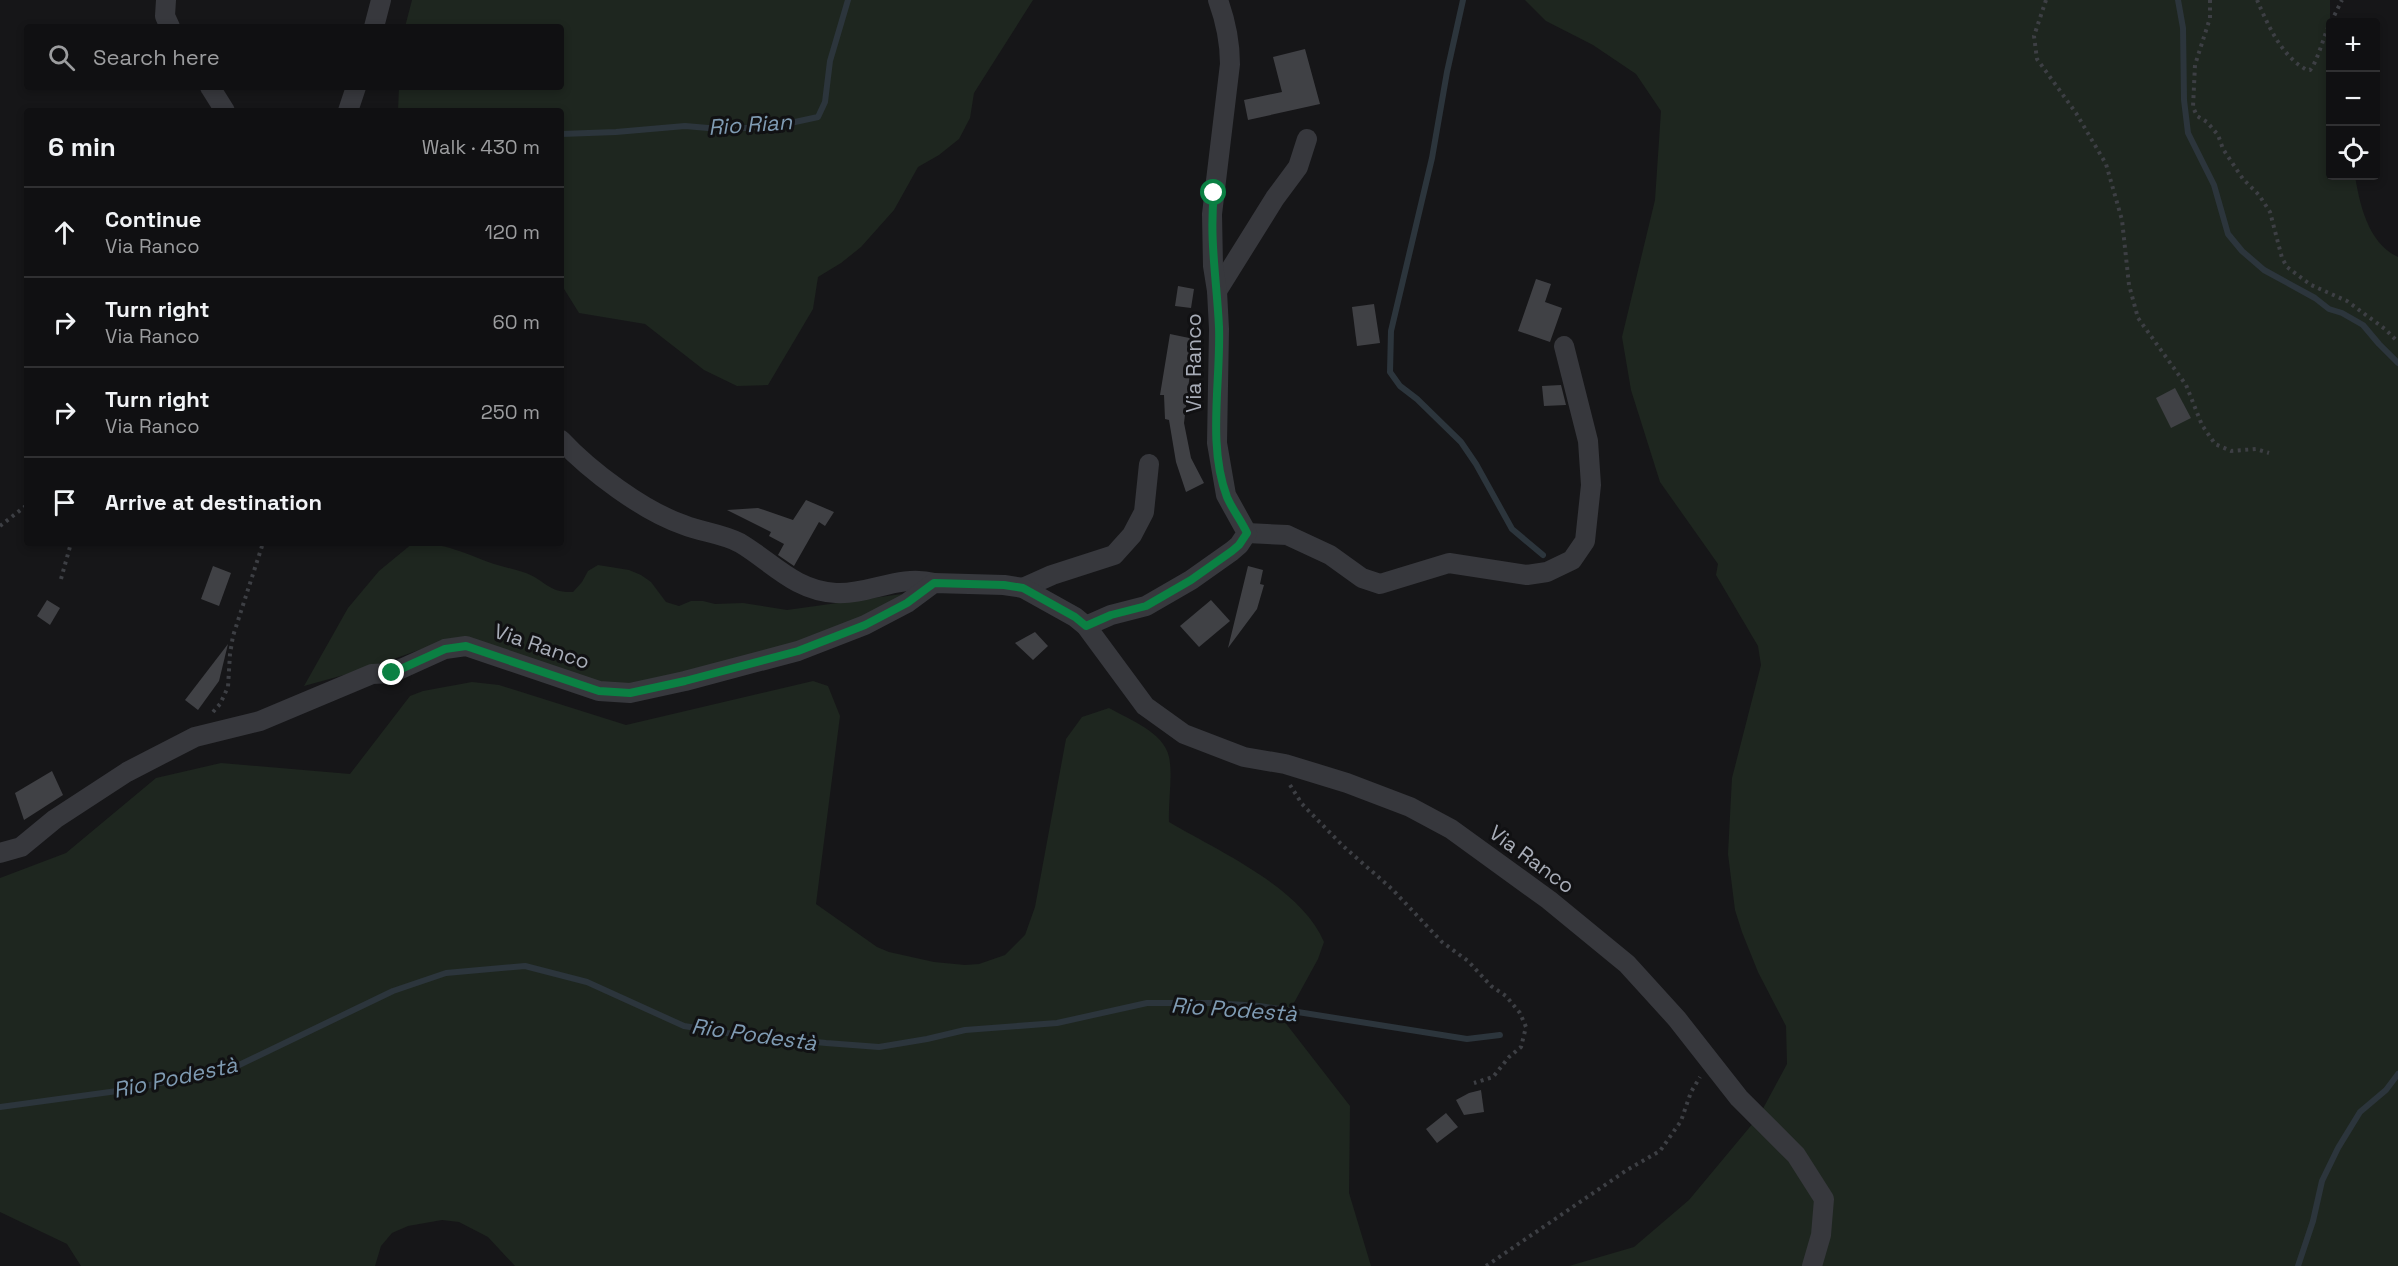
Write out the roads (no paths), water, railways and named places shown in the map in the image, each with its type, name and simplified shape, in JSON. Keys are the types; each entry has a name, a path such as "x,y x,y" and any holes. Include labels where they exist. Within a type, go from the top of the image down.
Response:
{"street":[{"path":"166,0 165,16 169,24"},
{"path":"376,24 381,0"},
{"name":"Via Ranco","path":"1218,0 1227,25 1230,64 1222,115 1212,214 1213,266 1219,329 1217,443 1226,495 1247,533"},
{"path":"212,90 223,108"},
{"path":"345,108 354,90"},
{"path":"1217,291 1275,198 1298,167 1306,139"},
{"path":"1086,626 1111,615 1146,606 1170,593 1232,551 1247,533 1287,535 1330,555 1362,578 1380,584 1449,563 1527,575 1547,572 1572,561 1586,541 1591,485 1588,441 1564,346"},
{"path":"564,443 644,508 683,525 739,542 790,580 809,589 837,594 901,581 922,580 934,583"},
{"path":"1023,588 1052,575 1106,560 1114,555 1132,535 1144,512 1149,464"},
{"name":"Via Ranco","path":"0,853 21,847 55,819 127,772 195,737 260,721 372,674 392,673 445,649 466,646 599,691 630,693 798,651 865,625 907,603 934,583 1004,585 1023,588 1075,617 1086,626 1145,706 1184,734 1244,757 1285,764 1347,783 1410,807 1450,829 1549,900 1628,964 1677,1019 1739,1098 1796,1155 1824,1199 1821,1235 1812,1266"}],"waterway":[{"name":"Rio Rian","path":"564,134 685,126 720,129 772,127 818,117 825,102 830,61 848,0"},
{"path":"1463,0 1447,72 1432,158 1391,331 1390,372 1400,386 1417,399 1461,442 1476,464 1512,529 1543,555"},
{"path":"2178,0 2183,28 2184,100 2188,133 2214,185 2228,234 2242,251 2264,270 2315,298 2329,309 2342,313 2363,325 2398,363"},
{"name":"Rio Podestà","path":"0,1107 132,1089 237,1066 393,991 446,973 525,966 587,982 684,1026 727,1033 879,1047 965,1030 1057,1023 1147,1003 1215,1003 1260,1006 1467,1039 1500,1035"},
{"path":"2298,1266 2313,1221 2322,1181 2338,1148 2360,1112 2386,1090 2398,1074"}]}
